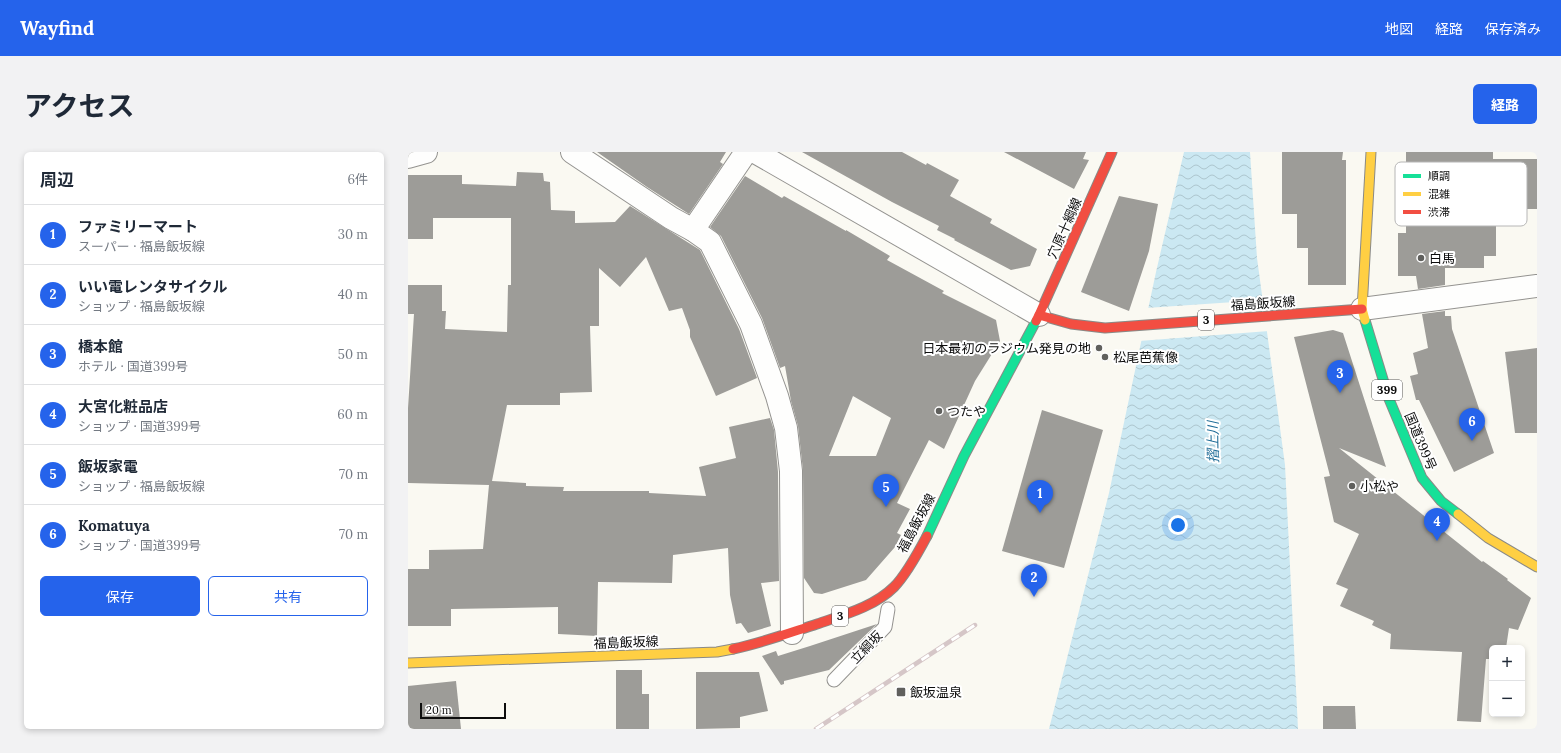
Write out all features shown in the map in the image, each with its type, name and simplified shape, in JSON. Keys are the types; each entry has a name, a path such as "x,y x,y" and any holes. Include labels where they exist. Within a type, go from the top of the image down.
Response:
{"main road":[{"name":"穴原十綱線","path":"1039,315 1112,152"},
{"name":"国道399号","path":"1371,152 1362,309 1389,399 1422,478 1441,501 1488,538 1536,562"},
{"name":"福島飯坂線","path":"408,663 717,652 758,644 872,603 894,587 926,538 964,456 1039,315 1071,324 1105,328 1362,309"}],"street":[{"path":"408,157 426,152"},
{"path":"572,152 671,218 693,230 710,242 751,324 777,396 786,428 791,471 792,633"},
{"path":"693,230 746,152"},
{"path":"755,152 1039,315"},
{"path":"1362,309 1537,286"}],"lane":[{"name":"立綱坂","path":"834,680 884,627 888,609"}],"water":[{"name":"摺上川","path":"1184,152 1250,152 1257,258 1285,465 1298,729 1049,729 1109,493 1156,272"}],"pier":[{"path":"1264,300 1269,331 1139,341 1146,308"}],"building":[{"path":"597,152 726,152 720,162 723,164 689,214"},
{"path":"802,152 902,152 926,165 927,163 959,180 950,196 992,219 990,223 1037,249 1030,266 1011,270 937,230 939,226 892,202"},
{"path":"1004,152 1086,152 1083,159 1089,160 1074,189"},
{"path":"1282,152 1343,152 1342,160 1346,160 1346,285 1308,285 1308,248 1297,248 1297,214 1282,214"},
{"path":"1406,152 1493,152 1493,159 1537,159 1537,209 1527,209 1527,162 1406,162"},
{"path":"517,172 543,173 544,181 550,182 551,210 575,211 575,223 615,222 630,206 700,250 739,329 757,378 716,396 690,337 690,330 682,308 669,311 646,257 620,287 599,268 599,326 590,326 592,392 560,393 560,405 507,405 492,481 526,483 526,486 564,487 563,491 649,491 649,493 706,496 699,467 736,458 729,427 770,418 774,430 778,472 779,581 761,583 771,626 748,633 741,623 736,624 730,595 728,548 673,555 672,583 598,582 597,636 558,634 558,607 451,609 451,626 408,626 408,569 429,569 429,550 483,549 489,485 408,483 408,408 414,314 408,314 408,285 442,285 442,311 446,311 445,329 507,332 508,285 511,285 511,218 433,218 433,239 408,239 408,175 462,175 462,184 516,186"},
{"path":"745,176 782,198 784,196 846,230 890,256 887,260 944,291 942,293 996,320 1000,341 975,381 944,449 929,440 897,503 910,509 897,533 901,535 895,547 866,580 822,594 814,593 804,578 803,470 798,426 791,401 785,366 780,368 762,318 721,236 710,227","holes":["853,396 891,418 876,456 829,456"]},
{"path":"1119,196 1158,204 1149,251 1129,311 1081,292"},
{"path":"1406,226 1496,226 1496,256 1484,256 1484,268 1445,268 1445,285 1418,289 1416,276 1398,276 1398,233 1406,233"},
{"path":"1445,311 1445,316 1451,316 1452,329 1494,453 1454,472 1419,400 1416,400 1410,376 1418,374 1413,353 1428,348 1422,314"},
{"path":"1333,330 1343,333 1386,467 1339,448 1482,562 1483,561 1508,579 1507,580 1531,598 1518,630 1509,628 1506,645 1489,645 1489,659 1486,659 1481,722 1457,721 1462,652 1390,649 1391,634 1372,625 1374,621 1340,606 1348,589 1336,584 1359,534 1334,522 1324,477 1330,476 1294,337"},
{"path":"1537,348 1537,433 1515,433 1505,352"},
{"path":"1042,410 1103,430 1064,568 1002,551"},
{"path":"877,624 829,670 784,681 784,684 781,685 762,656 776,651 778,656"},
{"path":"616,670 642,670 642,694 649,694 649,729 616,729"},
{"path":"696,672 759,672 768,711 740,717 740,728 696,729"},
{"path":"456,681 461,729 408,729 408,686"},
{"path":"1323,706 1355,706 1356,729 1323,729"}],"railway":[{"path":"816,729 975,625"}],"traffic: fast":[{"path":"1365,320 1389,399 1422,478 1441,501 1458,514"},
{"path":"927,536 964,456 1036,321"}],"traffic: slow":[{"path":"1365,320 1362,309 1371,152"},
{"path":"1458,514 1488,538 1537,567"},
{"path":"408,663 717,652 733,649"}],"traffic: jam":[{"path":"1039,315 1112,152"},
{"path":"1036,321 1039,315 1071,324 1105,328 1362,309"},
{"path":"733,649 765,641 858,610 877,600 894,587 903,576 927,536"}],"place":[{"name":"白馬","path":"1421,258"},
{"name":"日本最初のラジウム発見の地","path":"1099,348"},
{"name":"松尾芭蕉像","path":"1105,357"},
{"name":"橋本館","path":"1340,393"},
{"name":"つたや","path":"939,411"},
{"name":"Komatuya","path":"1472,441"},
{"name":"小松や","path":"1352,486"},
{"name":"飯坂家電","path":"886,507"},
{"name":"ファミリーマート","path":"1040,513"},
{"name":"大宮化粧品店","path":"1437,541"},
{"name":"いい電レンタサイクル","path":"1034,597"},
{"name":"飯坂温泉","path":"901,692"}]}
